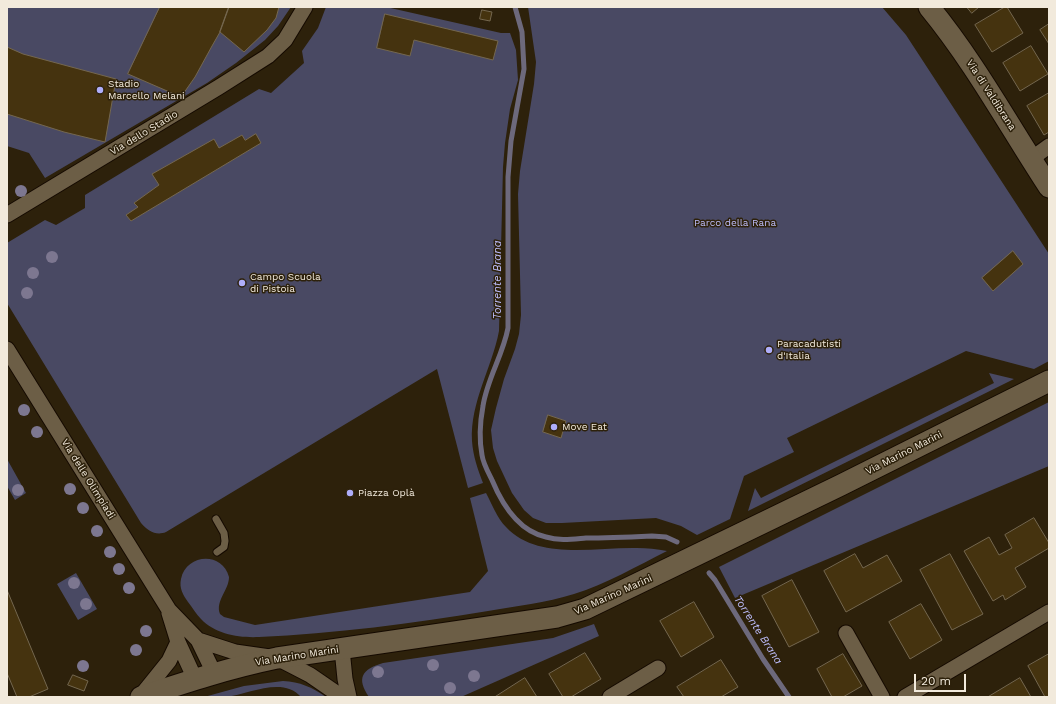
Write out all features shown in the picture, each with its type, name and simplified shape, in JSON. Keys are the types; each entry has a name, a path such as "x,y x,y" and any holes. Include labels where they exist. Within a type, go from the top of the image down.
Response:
{"main road":[{"name":"Via di Valdibrana","path":"929,7 975,69 1049,187"},
{"name":"Via Marino Marini","path":"140,697 235,667 276,658 557,617 585,609 842,485 1049,381"}],"street":[{"name":"Via dello Stadio","path":"7,215 268,56 285,40 301,16 305,7"},
{"path":"1031,159 1049,146"},
{"name":"Via delle Olimpiadi","path":"7,349 169,610"},
{"path":"169,610 198,640 235,652 276,658 310,675 342,697"},
{"path":"169,610 178,642 204,676"},
{"path":"905,697 1049,612"},
{"path":"846,633 882,697"},
{"path":"198,640 204,676"},
{"path":"140,697 169,661 178,642"},
{"path":"342,649 345,679 349,697"},
{"path":"610,697 658,668"}],"lane":[{"path":"216,519 225,537 224,547 217,552"}],"green space":[{"name":"Stadio Marcello Melani","path":"7,7 291,7 278,26 265,40 236,63 207,83 45,178 29,153 7,146"},
{"name":"Campo Scuola di Pistoia","path":"326,7 386,7 501,33 510,33 516,50 518,80 510,109 503,167 499,331 496,345 474,413 472,427 473,452 483,483 468,488 437,369 166,532 152,532 141,523 7,303 7,243 45,220 56,225 85,208 85,195 259,89 271,93 304,63 302,51 318,28"},
{"name":"Parco della Rana","path":"528,7 882,7 906,35 1049,254 1049,361 1034,369 966,351 787,438 794,452 744,476 730,519 697,535 681,526 656,518 546,523 533,518 524,510 512,493 497,461 493,448 491,430 504,379 519,334 521,315 518,194 536,62"},
{"path":"989,373 1014,379 748,511 755,488 761,498 994,383"},
{"path":"1049,402 1049,466 735,598 719,567"},
{"path":"7,459 26,493 15,500 7,486"},
{"path":"486,493 497,515 506,527 519,538 534,544 568,550 637,548 667,551 598,585 553,600 432,620 287,636 243,637 220,632 201,619 182,591 181,579 184,571 190,564 204,559 219,563 225,569 229,577 219,605 220,614 224,617 255,625 470,592 488,571 470,498"},
{"path":"76,573 97,609 78,620 57,584"},
{"path":"594,624 599,636 461,697 369,697 363,685 362,679 366,671 383,663 553,638"},
{"path":"283,681 306,686 316,690 326,697 301,697 294,691 275,687 226,697 204,697 244,686"}],"building":[{"path":"160,7 229,7 220,32 195,77 181,97 128,74"},
{"path":"229,7 279,7 276,18 267,30 244,52 220,32"},
{"path":"967,7 979,7 972,13"},
{"path":"1007,7 1023,33 992,52 975,25"},
{"path":"482,10 492,12 490,21 480,19"},
{"path":"385,14 498,41 493,60 414,40 410,56 377,48"},
{"path":"1049,24 1049,44 1040,30"},
{"path":"1031,46 1048,74 1020,91 1003,63"},
{"path":"7,47 23,54 116,79 105,142 64,132 7,114"},
{"path":"1049,93 1049,132 1044,135 1027,106"},
{"path":"256,134 261,143 131,221 126,215 138,207 134,203 159,185 152,174 214,139 219,148 242,135 245,140"},
{"path":"1013,251 1023,264 993,291 982,278"},
{"name":"Move Eat","path":"548,415 566,421 561,438 543,432"},
{"path":"1034,518 1049,543 1049,548 1015,568 1026,587 1005,600 1003,595 993,601 964,551 989,537 999,555 1012,548 1005,535"},
{"path":"855,554 863,568 887,555 902,581 846,612 824,571"},
{"path":"950,554 983,614 952,630 920,570"},
{"path":"792,580 819,632 789,647 762,596"},
{"path":"7,590 48,689 29,697 17,697 7,673"},
{"path":"694,602 714,637 681,657 660,621"},
{"path":"921,604 942,640 910,659 889,622"},
{"path":"585,653 601,679 571,697 563,697 549,674"},
{"path":"843,654 862,686 843,697 832,697 817,669"},
{"path":"1049,654 1049,697 1045,697 1028,666"},
{"path":"721,660 738,687 721,697 684,697 677,687"},
{"path":"73,675 88,681 84,691 68,685"},
{"path":"525,678 537,697 495,697"},
{"path":"1020,678 1031,697 988,697"}],"waterway":[{"name":"Torrente Brana","path":"515,7 522,32 524,69 511,141 508,177 508,328 503,348 488,386 483,406 480,437 483,461 506,507 519,523 536,534 561,539 652,536 666,537 677,542"},
{"name":"Torrente Brana","path":"709,573 715,580 763,659 789,697"}],"place":[{"name":"Stadio Marcello Melani","path":"100,90"},
{"name":"Campo Scuola di Pistoia","path":"242,283"},
{"name":"Paracadutisti d'Italia","path":"769,350"},
{"name":"Move Eat","path":"554,427"},
{"name":"Piazza Oplà","path":"350,493"}]}
